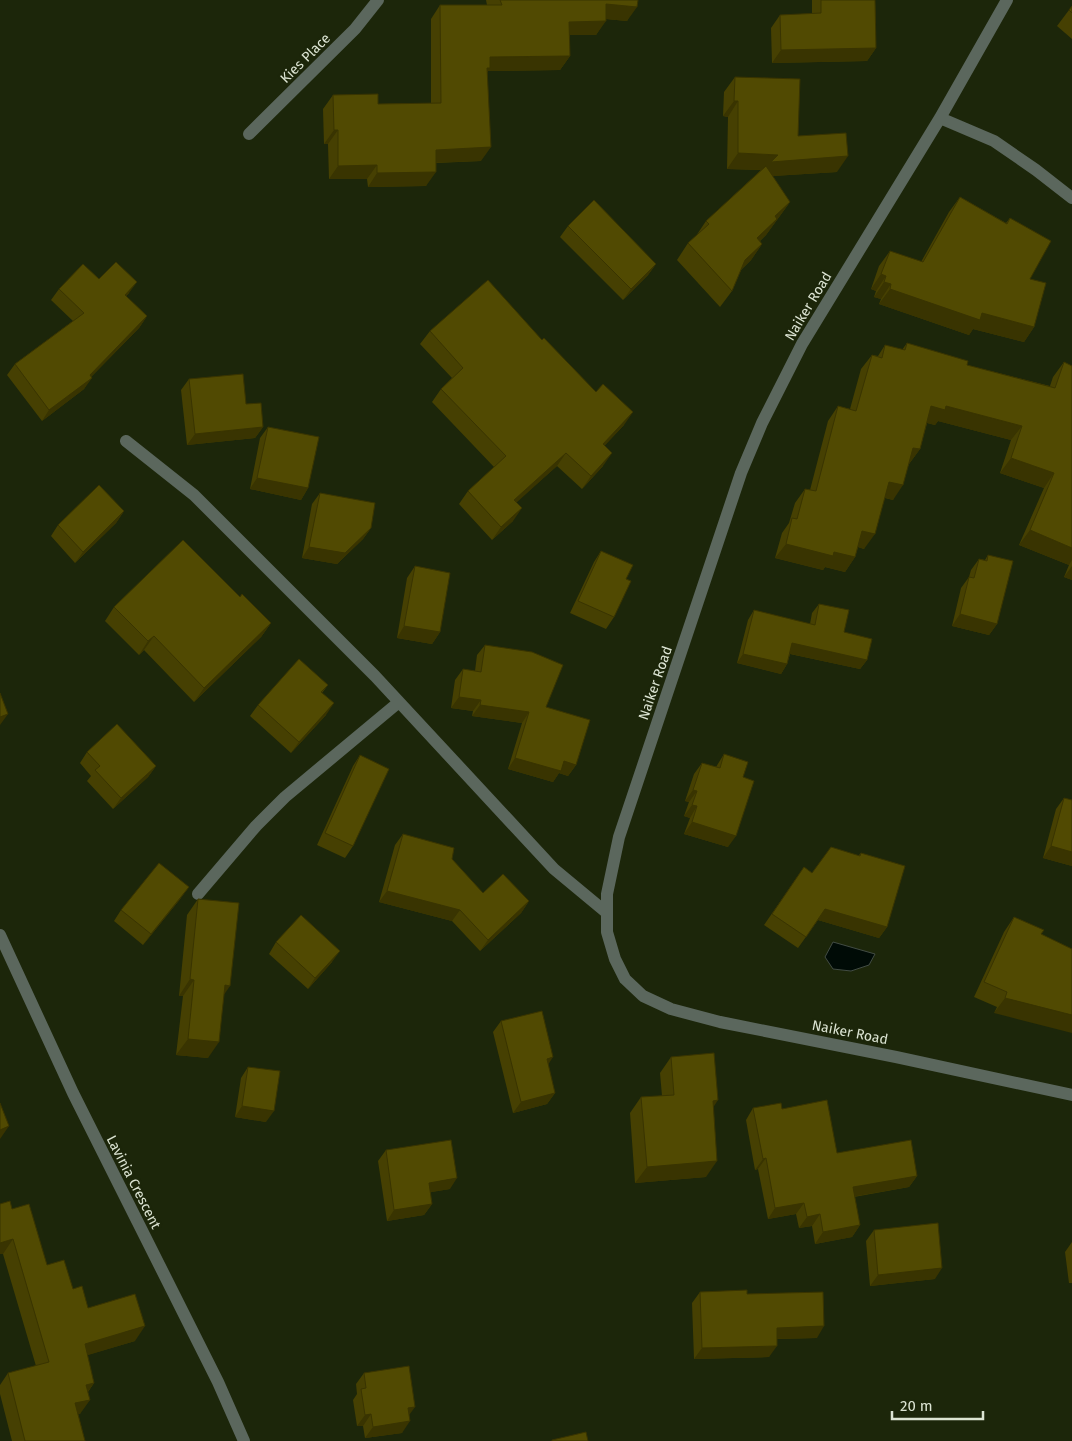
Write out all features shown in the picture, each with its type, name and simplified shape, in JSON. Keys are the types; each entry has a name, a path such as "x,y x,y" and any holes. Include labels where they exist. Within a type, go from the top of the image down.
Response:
{"street":[{"name":"Kies Place","path":"249,134 355,29 378,0"},
{"name":"Naiker Road","path":"1007,0 940,118 802,344 758,432 741,473 619,837 607,894 607,932 615,959 625,979 643,996 672,1009 720,1022 1072,1094"},
{"path":"940,118 994,141 1072,198"},
{"path":"126,441 194,495 375,676 520,835 554,869 607,913"},
{"path":"198,894 256,826 285,797 399,702"},
{"name":"Lavinia Crescent","path":"0,935 73,1093 218,1382 244,1441"}],"shaded area":[{"path":"833,942 875,954 869,965 851,971 833,969 825,957"}],"building":[{"path":"500,0 638,0 637,7 606,4 606,21 569,22 570,56 490,57 490,68 487,68 491,147 436,150 436,172 377,173 377,165 338,166 338,130 334,130 333,95 378,94 378,104 441,103 440,5 502,5"},
{"path":"821,0 875,0 876,48 781,50 780,15 821,13"},
{"path":"735,77 800,79 798,136 846,133 848,156 771,162 778,155 738,153 738,101 734,101"},
{"path":"766,166 790,202 775,216 777,219 757,238 762,244 745,260 732,291 688,243 709,224 706,221"},
{"path":"960,197 1007,224 1010,218 1051,241 1030,279 1046,283 1034,327 982,313 980,320 890,289 891,284 884,282 886,276 881,274 890,251 923,262"},
{"path":"594,200 656,264 631,289 568,226"},
{"path":"116,262 137,282 125,295 147,316 90,375 92,378 49,410 15,364 84,313 59,289 83,264 99,279"},
{"path":"488,280 542,340 544,338 596,392 603,384 633,412 603,444 612,453 591,476 566,453 514,500 522,508 501,527 468,491 506,456 441,389 463,368 430,331"},
{"path":"907,343 968,361 967,365 1055,388 1064,362 1072,366 1072,548 1030,530 1054,473 1011,458 1022,426 946,406 945,410 931,406 920,449 913,448 903,485 889,482 875,534 862,531 855,557 834,552 833,556 786,544 792,518 797,519 805,489 816,491 838,406 856,411 872,355 882,358 885,345 905,350"},
{"path":"243,374 246,404 261,403 263,427 195,434 189,379"},
{"path":"268,427 319,437 308,488 257,478"},
{"path":"99,485 124,511 83,552 58,525"},
{"path":"320,493 375,503 371,528 345,553 309,547"},
{"path":"183,540 240,597 242,594 271,623 204,688 154,636 148,641 114,607"},
{"path":"601,551 633,565 626,579 631,581 614,617 578,601"},
{"path":"988,555 1013,561 997,624 960,614 969,577 974,578 979,559 987,561"},
{"path":"415,566 450,573 440,632 404,626"},
{"path":"819,604 849,610 844,632 872,639 867,660 792,643 787,664 743,654 754,610 815,625"},
{"path":"485,645 532,652 563,665 546,707 590,720 576,765 564,761 561,771 515,758 529,712 480,705 481,700 459,697 463,669 481,672"},
{"path":"299,659 328,685 321,692 334,703 299,742 258,705"},
{"path":"0,693 8,714 0,717"},
{"path":"117,724 156,766 121,798 95,770 100,766 87,752"},
{"path":"724,754 748,762 743,777 754,781 736,836 692,822 697,806 692,805 697,791 693,790 702,763 720,768"},
{"path":"360,755 389,769 353,846 325,833"},
{"path":"1064,798 1072,800 1072,852 1051,846"},
{"path":"403,834 454,848 452,859 483,893 503,874 529,901 488,940 460,910 387,891"},
{"path":"831,847 860,856 861,853 905,866 887,927 825,909 806,937 772,914 804,867 812,873"},
{"path":"159,863 189,887 151,934 121,910"},
{"path":"198,899 239,903 230,986 225,985 219,1042 188,1039 194,980 190,979"},
{"path":"301,915 340,951 315,978 276,942"},
{"path":"1014,917 1044,930 1041,934 1072,949 1072,1015 1005,998 1007,992 984,982"},
{"path":"542,1011 553,1057 547,1059 555,1093 521,1102 501,1021"},
{"path":"714,1053 718,1100 713,1101 717,1161 647,1167 641,1097 674,1095 671,1057"},
{"path":"248,1067 280,1071 274,1111 242,1106"},
{"path":"827,1100 837,1153 911,1140 917,1176 853,1187 860,1225 823,1232 820,1214 807,1217 804,1203 775,1208 766,1158 763,1159 753,1108 781,1103 782,1109"},
{"path":"0,1103 9,1126 0,1130"},
{"path":"451,1140 457,1178 429,1183 432,1204 394,1210 386,1150"},
{"path":"10,1201 12,1209 29,1204 47,1265 64,1260 73,1289 82,1286 88,1308 135,1294 145,1326 85,1344 94,1383 86,1385 90,1400 75,1403 85,1441 25,1441 8,1373 49,1362 13,1239 0,1243 0,1204"},
{"path":"938,1223 942,1268 878,1275 874,1230"},
{"path":"747,1290 747,1294 823,1292 824,1326 777,1328 777,1346 702,1348 700,1292"},
{"path":"409,1366 415,1407 408,1408 410,1421 373,1427 371,1414 365,1415 361,1389 366,1388 364,1373"},
{"path":"586,1432 588,1441 552,1441 552,1440"}]}
